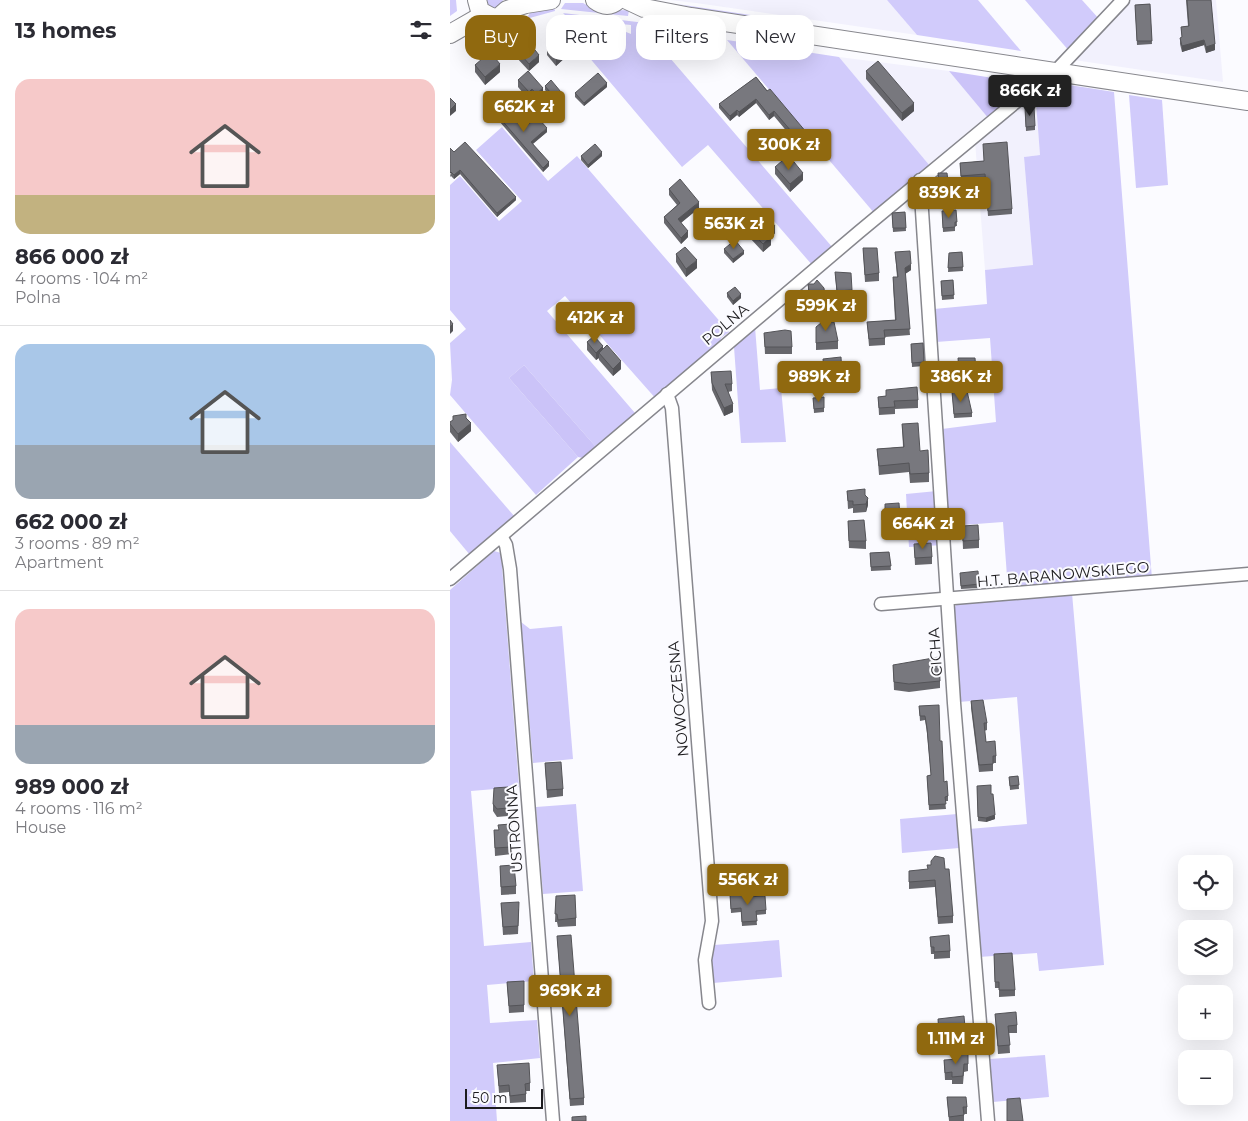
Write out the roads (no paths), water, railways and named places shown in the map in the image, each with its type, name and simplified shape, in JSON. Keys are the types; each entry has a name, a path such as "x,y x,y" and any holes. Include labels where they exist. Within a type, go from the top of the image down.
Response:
{"main road":[{"path":"450,34 480,7 493,18 499,17 508,5 551,0"},
{"path":"595,0 604,5 611,5 618,0"},
{"path":"627,0 654,10 691,17 1248,101"}],"street":[{"path":"1054,72 1123,0"},
{"name":"POLNA","path":"450,579 920,180 1023,96 1032,82 1034,69"},
{"name":"CICHA","path":"920,180 948,600 988,1121"},
{"name":"NOWOCZESNA","path":"667,394 672,408 712,921 705,960 709,1003"},
{"name":"USTRONNA","path":"501,536 506,545 510,569 553,1121"},
{"name":"H.T. BARANOWSKIEGO","path":"882,604 1248,574"}]}
